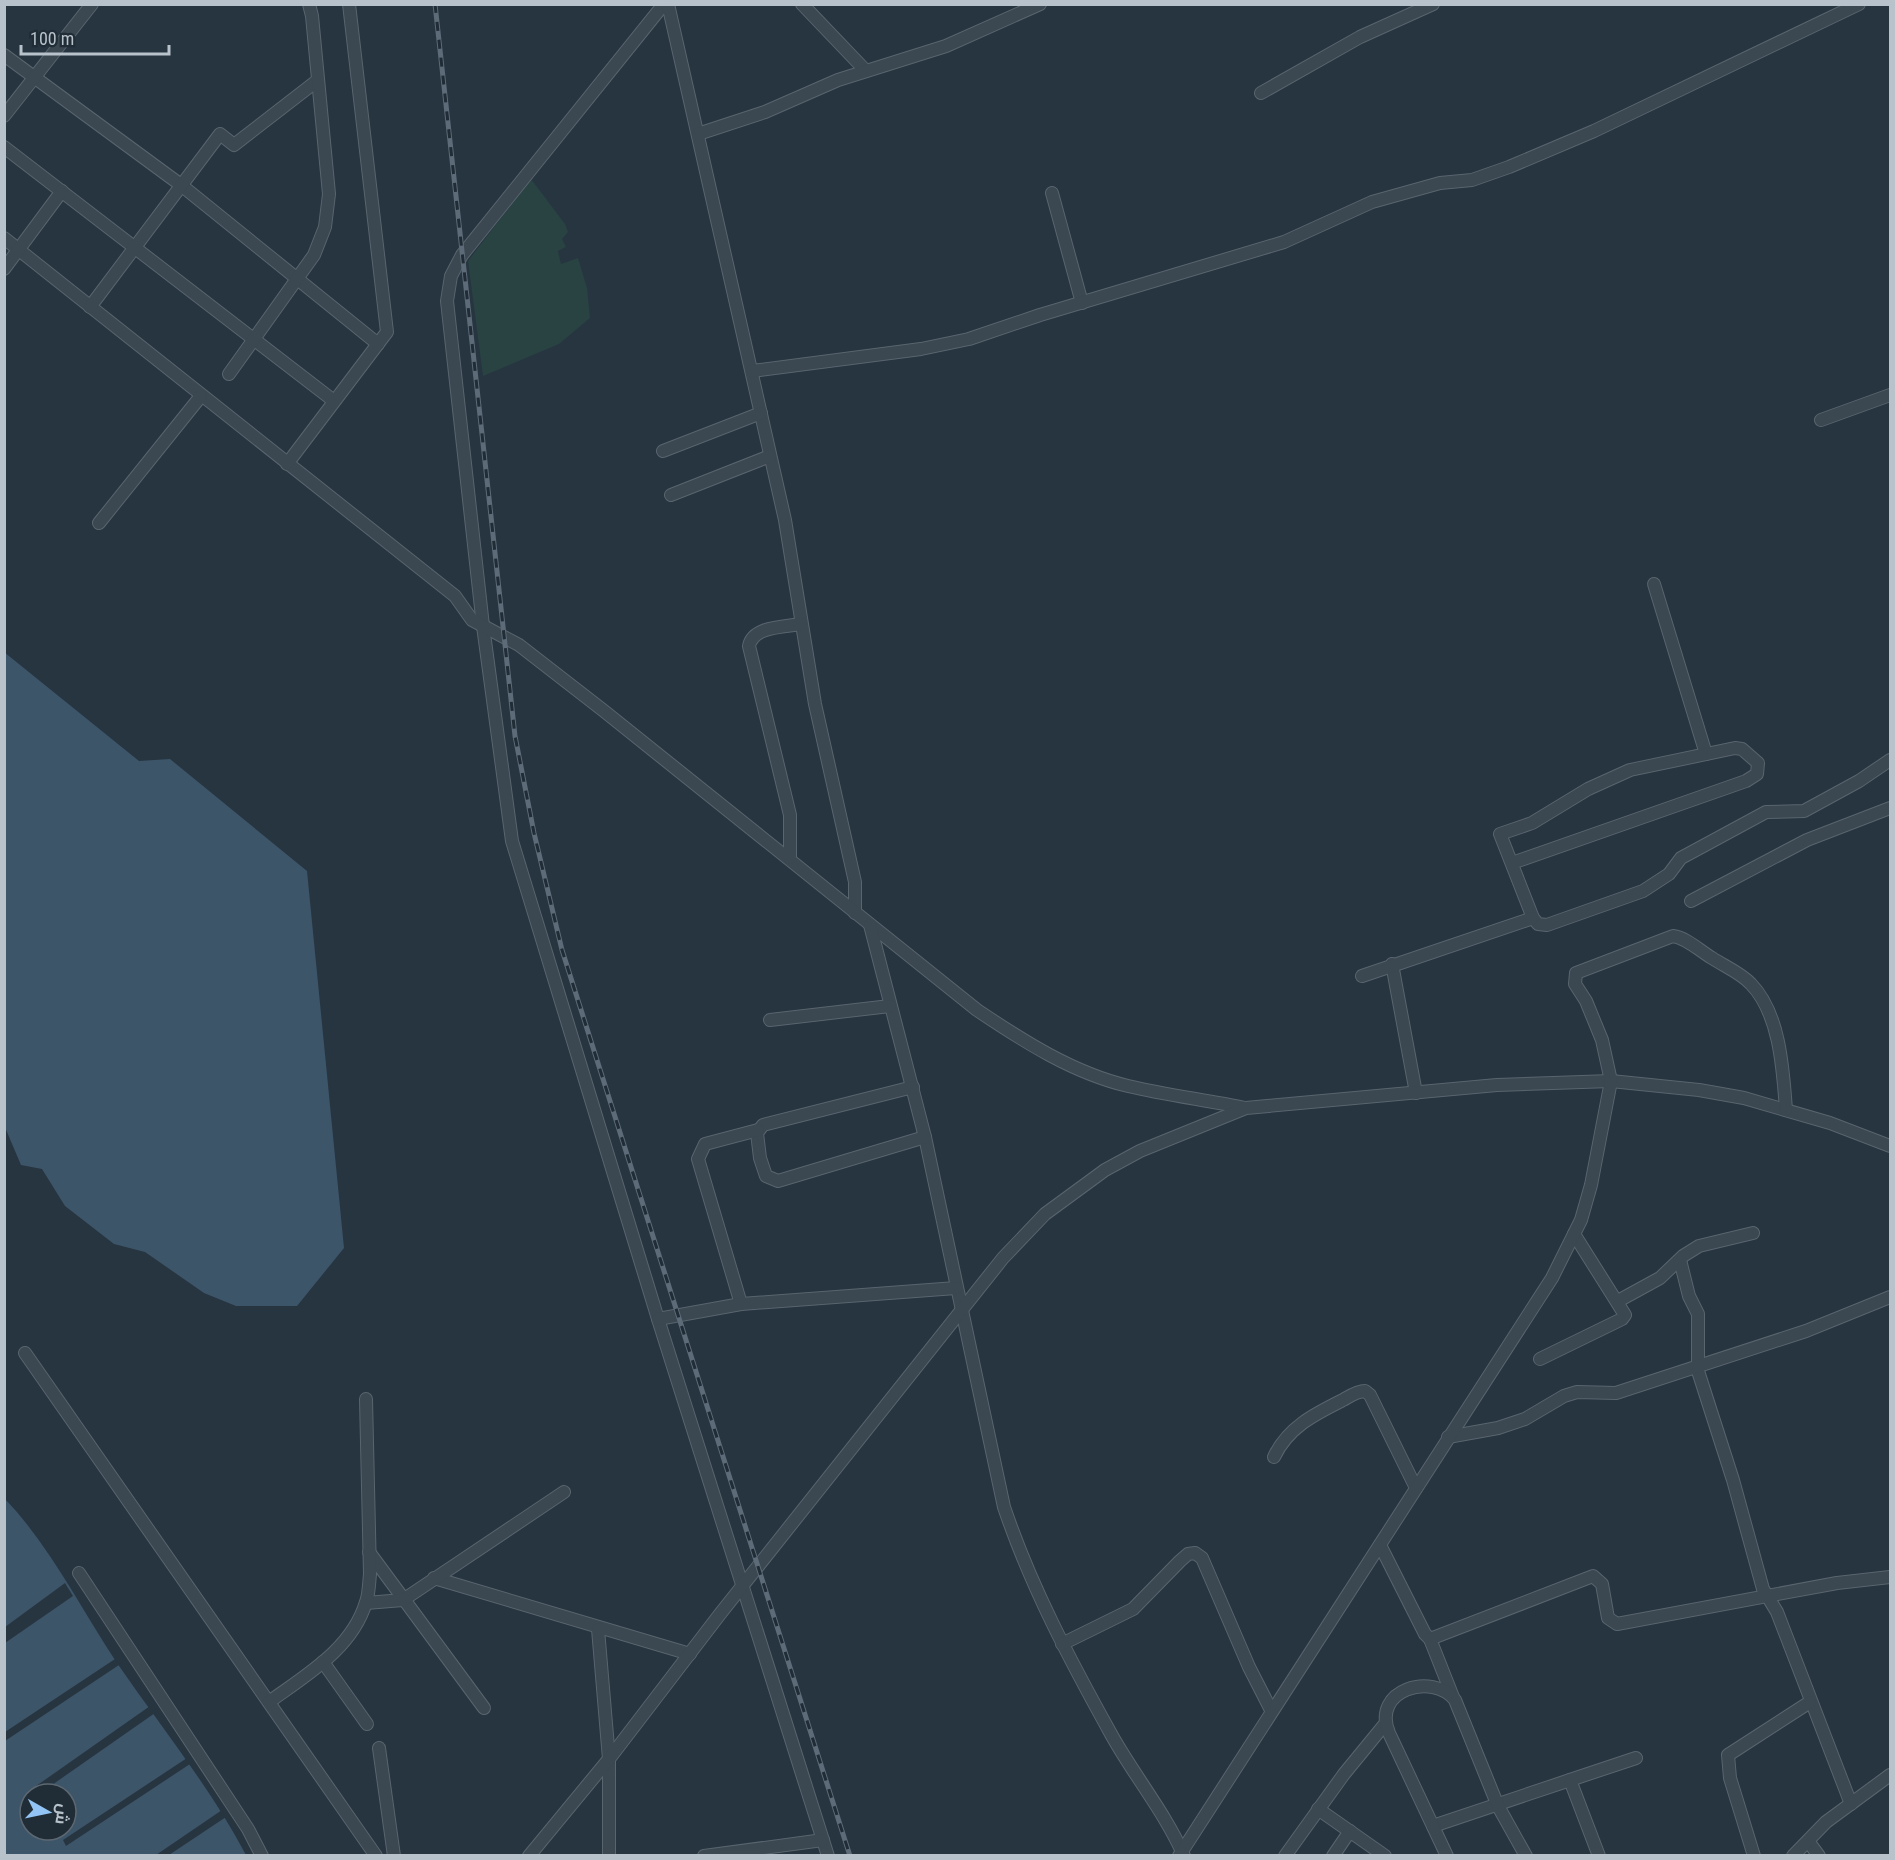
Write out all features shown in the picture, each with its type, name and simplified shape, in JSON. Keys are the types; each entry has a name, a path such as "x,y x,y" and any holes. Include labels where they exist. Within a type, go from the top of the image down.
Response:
{"street":[{"path":"4,116 92,4"},
{"path":"229,374 320,242 329,206 309,4"},
{"path":"286,464 387,332 349,4"},
{"path":"666,4 698,134 785,520 815,704 855,882 855,913"},
{"path":"666,4 462,255 451,276 447,301 483,626 512,841 658,1319 828,1856"},
{"path":"802,4 866,71"},
{"path":"698,134 765,112 803,94 866,71 946,46 1040,4"},
{"path":"1261,93 1360,37 1433,4"},
{"path":"752,371 921,348 969,339 1284,242 1372,202 1440,183 1472,180 1594,131 1859,4"},
{"path":"4,55 181,186 378,344"},
{"path":"90,307 220,134 234,145 318,80"},
{"path":"4,147 334,401"},
{"path":"4,268 62,191"},
{"path":"1052,193 1082,303"},
{"path":"4,238 455,596 472,620 519,645 790,858 976,1010 1024,1042 1068,1064 1126,1085 1246,1108 1497,1085 1611,1082 1699,1090 1786,1110 1890,1146"},
{"path":"1821,420 1890,395"},
{"path":"99,523 201,396"},
{"path":"663,451 761,413"},
{"path":"671,495 770,456"},
{"path":"1654,584 1706,754"},
{"path":"790,858 790,814 749,646 754,635 761,631 801,624"},
{"path":"1512,863 1746,781 1759,770 1754,758 1742,749 1735,748 1630,770 1588,789 1532,823 1500,834 1533,918 1538,924 1547,925 1643,891 1669,874 1681,858 1766,812 1804,811 1859,781 1890,760"},
{"path":"1691,901 1807,840 1890,808"},
{"path":"1362,976 1533,918"},
{"path":"870,925 925,1137 1004,1507 1032,1582 1062,1644 1182,1854 1271,1710 1552,1278 1574,1234 1591,1185 1611,1082 1602,1040 1586,1001 1577,990 1575,975 1673,936 1686,940 1749,982 1760,995 1784,1073 1786,1110"},
{"path":"1392,964 1416,1093"},
{"path":"770,1020 890,1006"},
{"path":"741,1304 698,1159 705,1144 758,1130 777,1120 913,1087"},
{"path":"529,1856 609,1759 742,1586 1003,1258 1045,1214 1105,1170 1140,1151 1246,1108"},
{"path":"758,1130 757,1145 762,1165 766,1176 774,1181 925,1137"},
{"path":"1618,1301 1660,1278 1704,1243 1753,1233"},
{"path":"1540,1359 1622,1320 1624,1312 1618,1301 1574,1234"},
{"path":"1680,1260 1689,1296 1698,1314 1700,1336 1696,1365 1766,1595 1777,1612 1851,1804"},
{"path":"658,1319 741,1304 956,1288"},
{"path":"1448,1437 1498,1428 1525,1419 1564,1396 1577,1392 1616,1393 1696,1365 1806,1331 1890,1297"},
{"path":"25,1353 376,1856"},
{"path":"1274,1457 1285,1438 1296,1427 1312,1416 1360,1391 1365,1391 1370,1395 1416,1488"},
{"path":"269,1702 341,1646 354,1628 366,1602 370,1574 366,1399"},
{"path":"366,1602 403,1600 564,1492"},
{"path":"1380,1545 1430,1640 1498,1806 1526,1856"},
{"path":"369,1551 484,1708"},
{"path":"1062,1644 1133,1609 1180,1561 1191,1552 1195,1553 1202,1558 1249,1668 1271,1710"},
{"path":"79,1573 248,1830 262,1856"},
{"path":"1430,1640 1593,1576 1602,1584 1610,1622 1617,1624 1837,1583 1890,1578"},
{"path":"434,1578 598,1629 690,1654"},
{"path":"598,1629 609,1759 609,1856"},
{"path":"323,1662 367,1724"},
{"path":"1447,1856 1385,1724 1384,1713 1394,1696 1435,1686 1449,1692 1455,1700"},
{"path":"1754,1856 1730,1778 1728,1755 1810,1702"},
{"path":"1285,1856 1318,1809 1385,1724"},
{"path":"379,1748 394,1856"},
{"path":"1433,1826 1636,1758"},
{"path":"1793,1856 1826,1822 1890,1775"},
{"path":"1570,1780 1599,1856"},
{"path":"1318,1809 1385,1856"},
{"path":"1333,1856 1350,1831"},
{"path":"704,1856 823,1840"},
{"path":"1808,1841 1819,1856"}],"green space":[{"path":"531,179 565,224 568,232 562,239 566,247 558,251 561,264 578,258 587,288 590,318 559,344 483,376 468,261"}],"water":[{"path":"4,652 139,761 170,759 307,871 344,1248 297,1306 236,1306 204,1293 145,1252 114,1244 65,1206 42,1169 21,1165 4,1125"},
{"path":"4,1498 50,1556 117,1663 217,1805 246,1855 5,1855"}],"pier":[{"path":"65,1583 73,1596 5,1643 5,1627"},
{"path":"115,1659 119,1665 5,1741 5,1732"},
{"path":"150,1706 155,1713 56,1782 42,1782"},
{"path":"187,1758 190,1764 78,1838 78,1830"},
{"path":"222,1810 226,1817 169,1855 156,1855"}],"railway":[{"path":"435,4 515,736 534,833 562,950 850,1856"}]}
